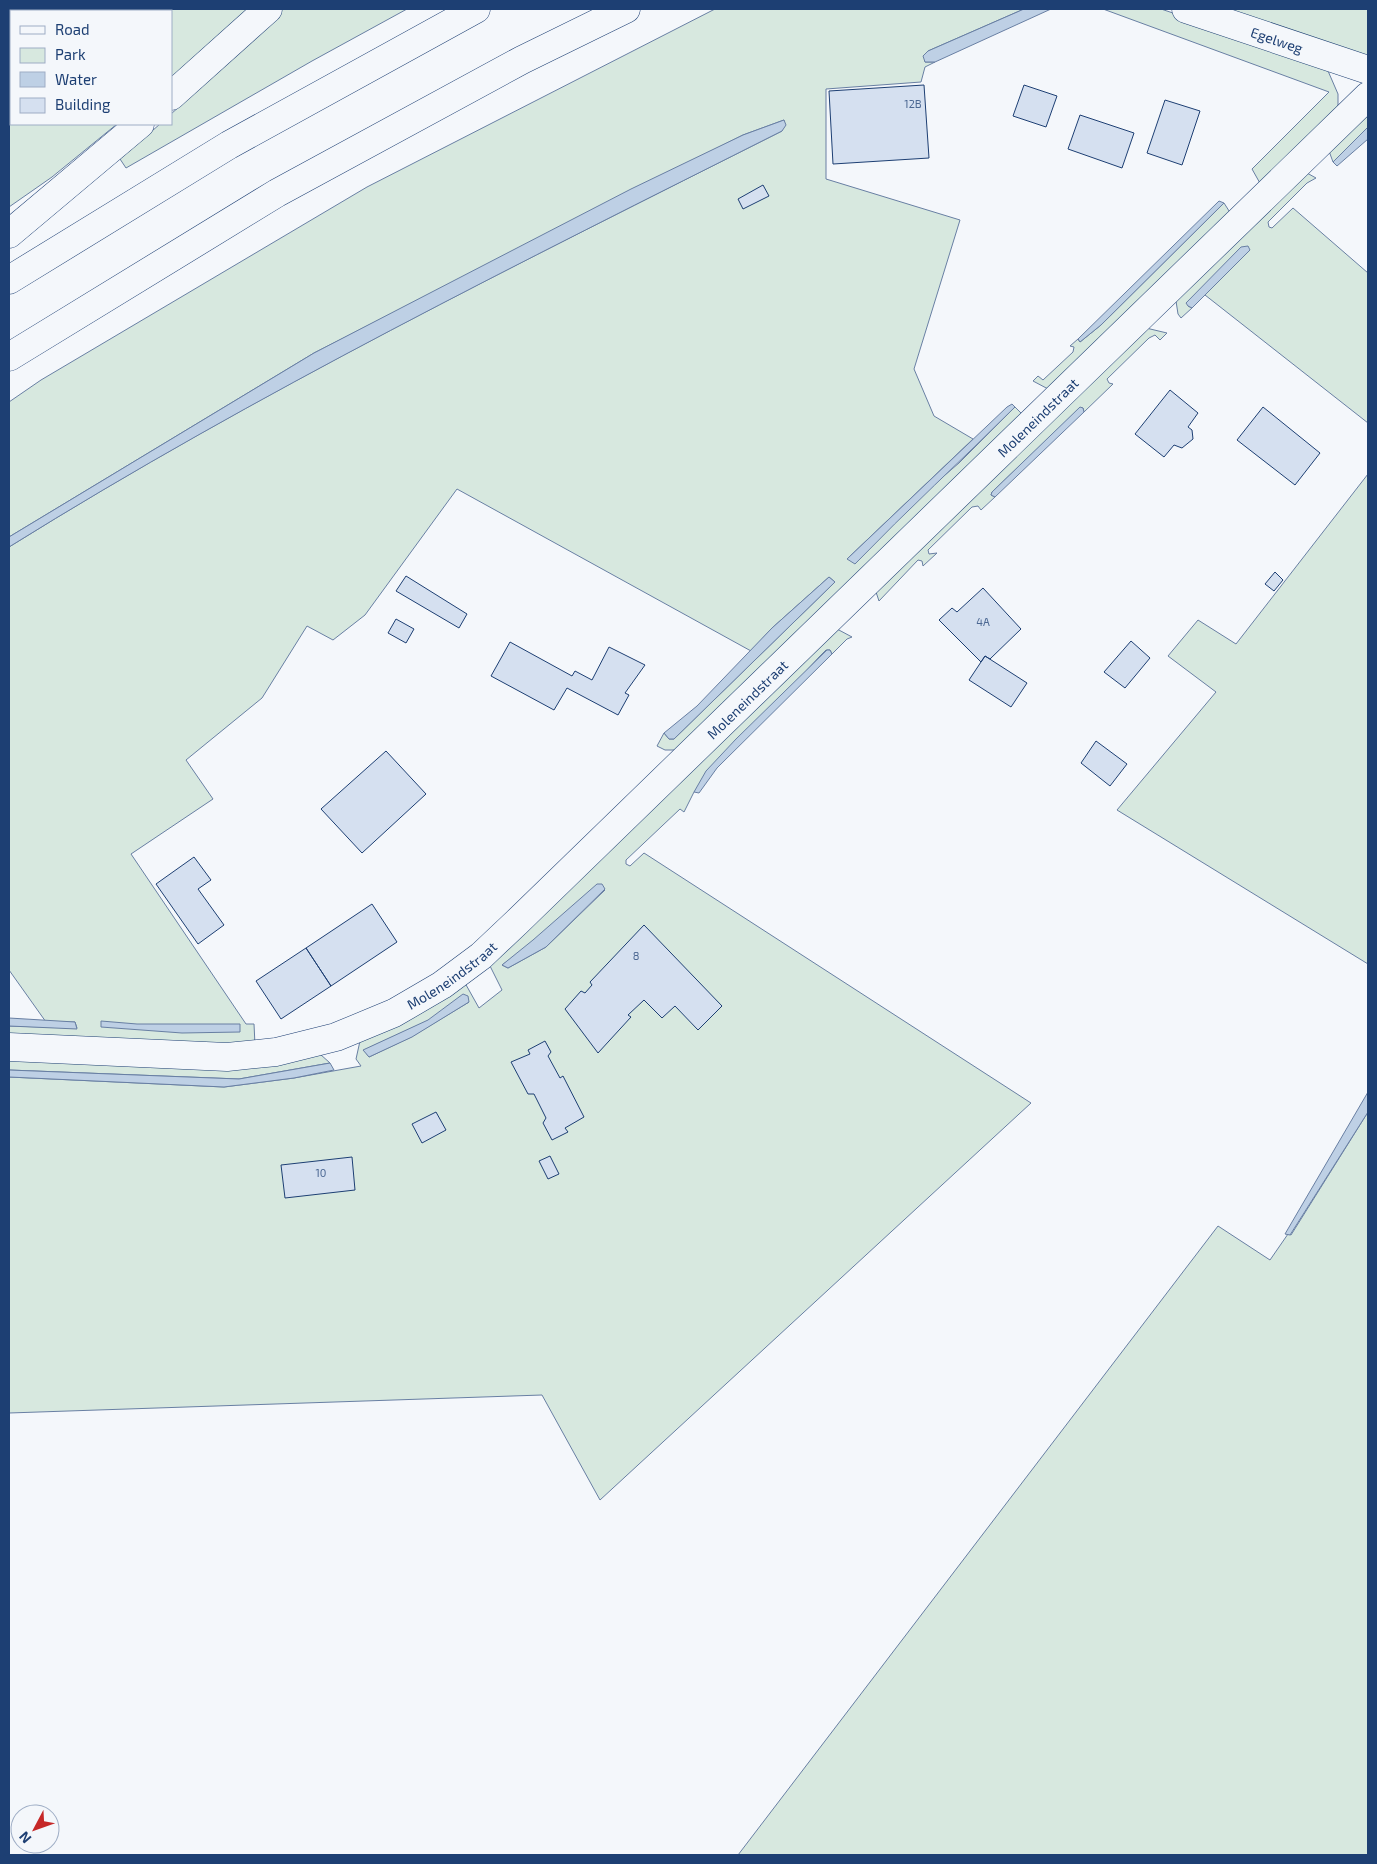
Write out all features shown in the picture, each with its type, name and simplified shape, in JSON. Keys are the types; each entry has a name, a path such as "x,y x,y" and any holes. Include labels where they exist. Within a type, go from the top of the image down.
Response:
{"main road":[{"path":"172,95 268,9"},
{"path":"9,280 229,145 476,9"},
{"path":"9,357 277,193 522,60 626,9"},
{"name":"Egelweg","path":"1186,9 1368,70"},
{"name":"Moleneindstraat","path":"9,1048 227,1057 276,1052 336,1037 394,1013 442,985 481,956 517,922 1368,96"},
{"path":"9,234 139,125"}],"green space":[{"path":"248,9 172,78 172,10 80,10"},
{"path":"281,9 407,9 312,61 126,168 120,159 159,125 172,125 172,113 244,49 242,46"},
{"path":"715,9 1024,9 928,51 925,62 935,62 925,67 921,82 826,89 826,179 960,220 914,369 934,416 973,439 847,559 959,463 1015,407 1024,416 679,750 665,750 657,746 664,733 669,739 674,739 835,582 829,577 772,628 751,651 457,489 365,615 333,640 307,626 262,698 186,760 213,799 131,854 246,1024 254,1024 255,1045 9,1037 9,1026 77,1028 75,1022 46,1022 9,970 9,547 103,490 293,382 390,330 782,131 784,120 743,135 314,353 9,537 9,402 41,380 367,187"},
{"path":"1103,9 1161,9 1325,64 1338,94 1338,106 1261,185 1252,169 1329,92"},
{"path":"1211,9 1368,9 1368,60"},
{"path":"9,72 10,125 116,125 52,177 9,207"},
{"path":"1368,114 1368,127 1333,162 1329,151"},
{"path":"1307,173 1316,178 1307,183 1268,222 1269,227 1272,228 1293,208 1368,273 1368,423 1205,295 1250,250 1188,306 1192,308 1181,318 1178,314 1176,301"},
{"path":"1224,203 1231,214 1050,390 1033,381 1038,376 1043,380 1073,352 1074,347 1070,346 1078,339 1080,342 1101,325"},
{"path":"1146,328 1167,333 1160,340 1155,335 1149,338 1107,379 1109,383 1113,384 1084,412 1083,408 1080,408 992,492 991,495 995,497 981,510 978,506 972,507 928,550 929,554 937,553 923,566 922,561 918,560 879,601 876,592"},
{"path":"1368,474 1368,964 1117,810 1216,692 1168,656 1198,620 1236,644"},
{"path":"837,629 852,637 847,639 832,654 830,650 826,650 819,657 694,792 684,812 680,809 626,860 626,864 630,866 644,853 1031,1103 600,1500 542,1395 9,1413 9,1077 224,1087 294,1078 361,1066 356,1059 360,1041 465,983 479,1008 502,990 489,964","holes":["605,890 546,947 508,968 502,965","469,1002 411,1037 369,1057 364,1050"]},
{"path":"320,1054 330,1063 239,1079 9,1070 9,1060"},
{"path":"1368,1112 1368,1855 738,1855 1218,1226 1270,1260 1288,1234 1291,1235"}],"water":[{"path":"1024,9 1051,9 935,62 925,62 923,56 928,51"},
{"path":"784,120 786,125 782,131 488,280 294,382 103,490 9,547 9,537 314,353 631,189 743,135"},
{"path":"1368,127 1368,139 1337,166 1333,162"},
{"path":"1219,201 1224,203 1101,325 1080,342 1078,339"},
{"path":"1248,246 1250,250 1192,308 1188,306 1186,303 1241,247"},
{"path":"1012,404 1015,407 855,564 847,559 1007,407"},
{"path":"1080,407 1083,408 1084,412 995,497 991,495 992,492"},
{"path":"829,577 835,582 674,739 669,739 664,733 697,706 772,628"},
{"path":"827,650 830,650 832,654 717,768 699,793 694,792 706,771"},
{"path":"597,884 602,884 605,889 546,947 508,968 502,965 533,940"},
{"path":"463,994 468,996 469,1002 412,1037 369,1057 363,1050 428,1020"},
{"path":"9,1018 75,1022 77,1029 9,1026"},
{"path":"101,1021 137,1024 240,1024 240,1032 182,1033 101,1027"},
{"path":"330,1063 334,1070 294,1078 224,1087 9,1077 9,1070 239,1079"},
{"path":"1368,1092 1368,1112 1290,1235 1285,1234"}],"building":[{"path":"924,85 929,158 833,164 829,91"},
{"path":"1024,85 1057,96 1046,127 1013,116"},
{"path":"1165,100 1200,111 1182,165 1147,153"},
{"path":"1080,115 1134,133 1122,168 1068,149"},
{"path":"763,185 769,196 743,209 738,199"},
{"path":"1170,390 1198,413 1188,427 1192,430 1193,439 1182,448 1174,445 1164,457 1135,434"},
{"path":"1263,407 1320,453 1295,485 1237,440"},
{"path":"1275,572 1283,580 1274,591 1265,584"},
{"path":"406,576 467,614 459,628 396,591"},
{"path":"983,588 1021,629 990,659 985,656 981,662 939,620 952,608 957,612"},
{"path":"396,619 414,629 406,643 388,633"},
{"path":"1131,641 1150,658 1125,688 1104,672"},
{"path":"510,642 572,676 575,671 592,680 609,647 645,665 625,693 629,695 618,715 567,688 554,710 491,676"},
{"path":"985,656 1027,683 1011,707 969,680"},
{"path":"1096,741 1127,764 1110,786 1081,763"},
{"path":"386,751 426,794 362,853 321,809"},
{"path":"194,857 211,880 198,889 224,925 198,944 156,884"},
{"path":"372,904 397,942 331,986 306,948"},
{"path":"644,925 722,1006 698,1030 675,1006 662,1018 644,1000 628,1015 631,1017 598,1053 565,1009 581,991 585,993 592,985 590,982"},
{"path":"306,948 331,986 281,1019 256,981"},
{"path":"545,1041 551,1052 548,1056 560,1078 563,1076 584,1117 565,1128 568,1132 552,1140 543,1123 546,1118 534,1094 528,1094 511,1062 530,1054 528,1050"},
{"path":"436,1112 446,1130 422,1143 412,1124"},
{"path":"550,1156 559,1174 548,1179 539,1161"},
{"path":"352,1157 355,1190 285,1198 281,1165"}]}
